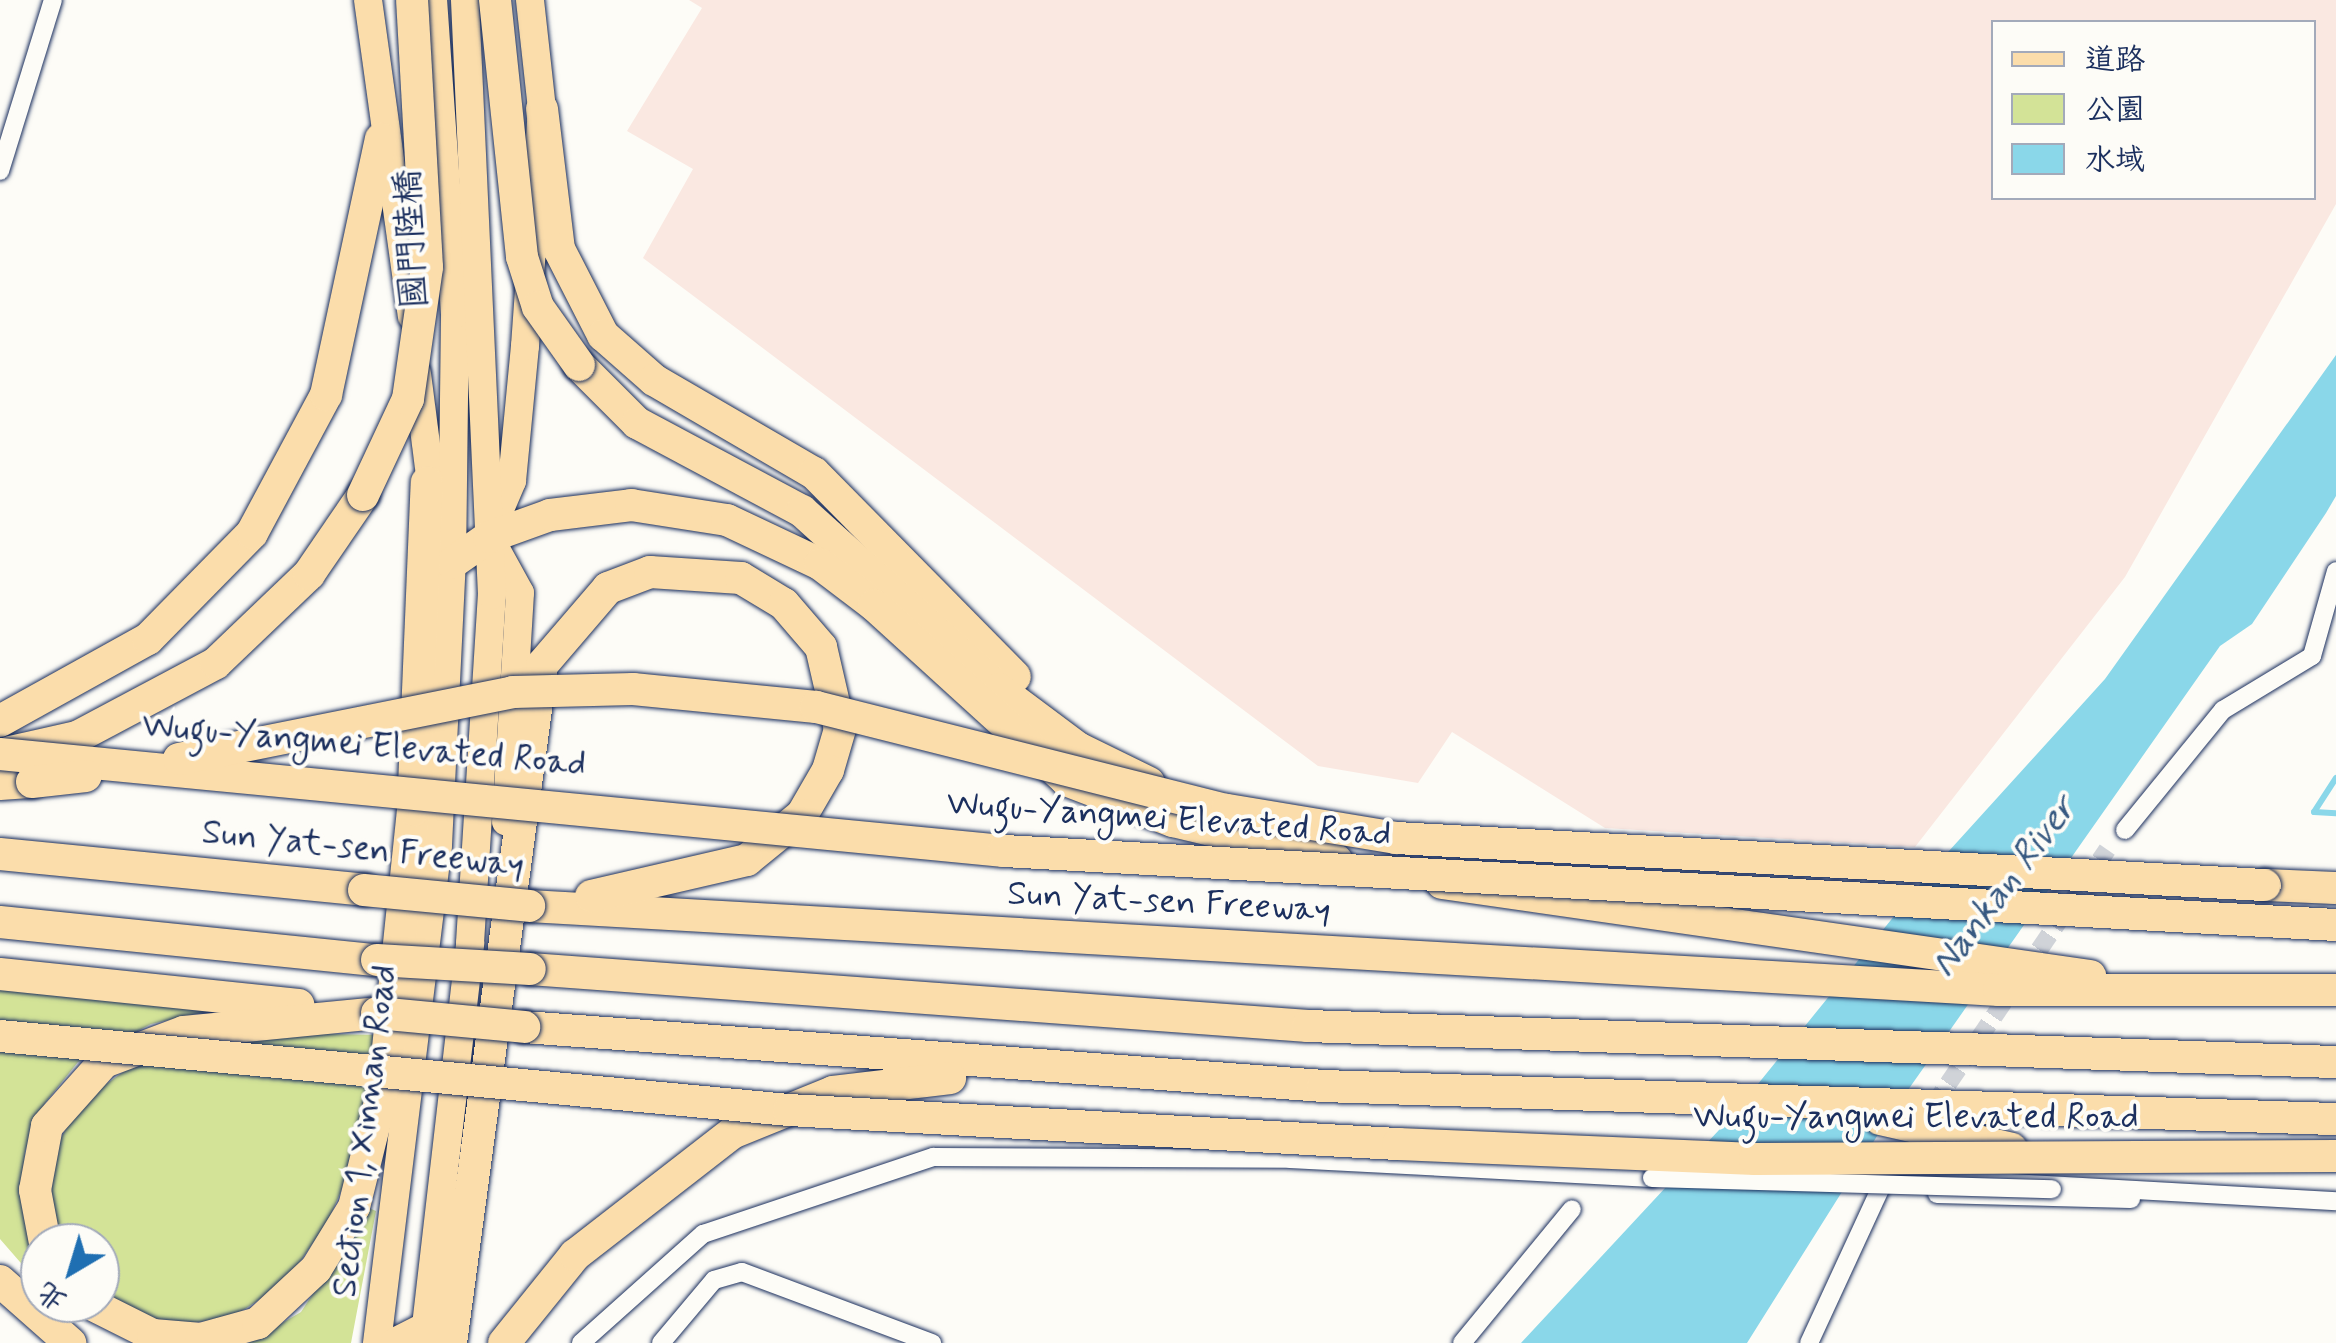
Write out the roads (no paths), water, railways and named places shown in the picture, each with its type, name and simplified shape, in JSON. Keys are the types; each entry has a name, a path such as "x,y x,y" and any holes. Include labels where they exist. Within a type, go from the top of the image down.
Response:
{"highway":[{"path":"0,754 77,737 216,663 310,574 363,495 408,399 427,267 412,0"},
{"path":"495,0 524,270 578,365 637,423 802,511 1078,748 1323,857"},
{"path":"542,110 560,249 602,334 654,380 814,473 864,515 1078,748"},
{"path":"0,720 148,639 252,534 326,395 381,138"},
{"path":"120,1319 153,1336 201,1340 258,1323 316,1269 354,1207 382,1105 405,889 439,478"},
{"path":"452,563 489,537 550,516 631,505 727,520 820,564 874,605 1066,780 1173,821 1489,896 1842,942 2024,959 2129,985"},
{"path":"428,1340 542,665 586,606 650,572 741,578 784,604 821,647 840,729 802,816 747,860 529,906"},
{"path":"16,782 512,692 633,689 816,708 1227,810 1396,838 2336,888"},
{"name":"Wugu-Yangmei Elevated Road","path":"0,754 1004,851 2336,925"},
{"name":"Sun Yat-sen Freeway","path":"0,854 529,906 1999,990 2129,985 2336,990"},
{"path":"0,922 377,960 1308,1026 1954,1053 2336,1062"},
{"path":"0,974 524,1028 1082,1072 1824,1106 1917,1116 2336,1119"},
{"path":"42,1223 35,1190 48,1126 104,1062 184,1032 377,1013"},
{"name":"Wugu-Yangmei Elevated Road","path":"0,1036 790,1110 1398,1144 1754,1159 2336,1156"},
{"path":"504,1343 575,1255 639,1197 785,1105 894,1082 1082,1072"},
{"path":"1917,1116 1999,1148 2336,1167"},
{"path":"0,1281 70,1343"},
{"path":"0,1306 31,1343"}],"main road":[{"path":"368,0 381,138 406,260 452,563"},
{"name":"國門陸橋","path":"433,0 455,314 439,478"},
{"name":"國門陸橋","path":"465,0 482,473 492,596 482,945"},
{"path":"428,1340 482,945 520,593 489,537 512,481 542,110 530,0"},
{"name":"Section 1, Xinnan Road","path":"377,1343 427,929 452,563"}],"street":[{"path":"0,171 53,0"},
{"path":"2125,830 2223,710 2312,656 2336,572"},
{"path":"581,1343 703,1234 933,1157 1290,1159 1652,1178 2052,1189 2207,1200 2336,1201"},
{"path":"1810,1343 1886,1176 2036,1179 2207,1200"},
{"path":"1462,1343 1572,1209"},
{"path":"661,1343 714,1280 742,1272 932,1343"}],"water":[{"name":"Nankan River","path":"2336,355 2336,496 2326,513 2252,624 2220,646 1889,1117 1747,1343 1521,1343 1732,1116 1929,873 2105,679"}],"waterway":[{"path":"2336,778 2314,812 2336,813"}],"tunnel":[{"path":"1933,1106 2107,850"}]}
